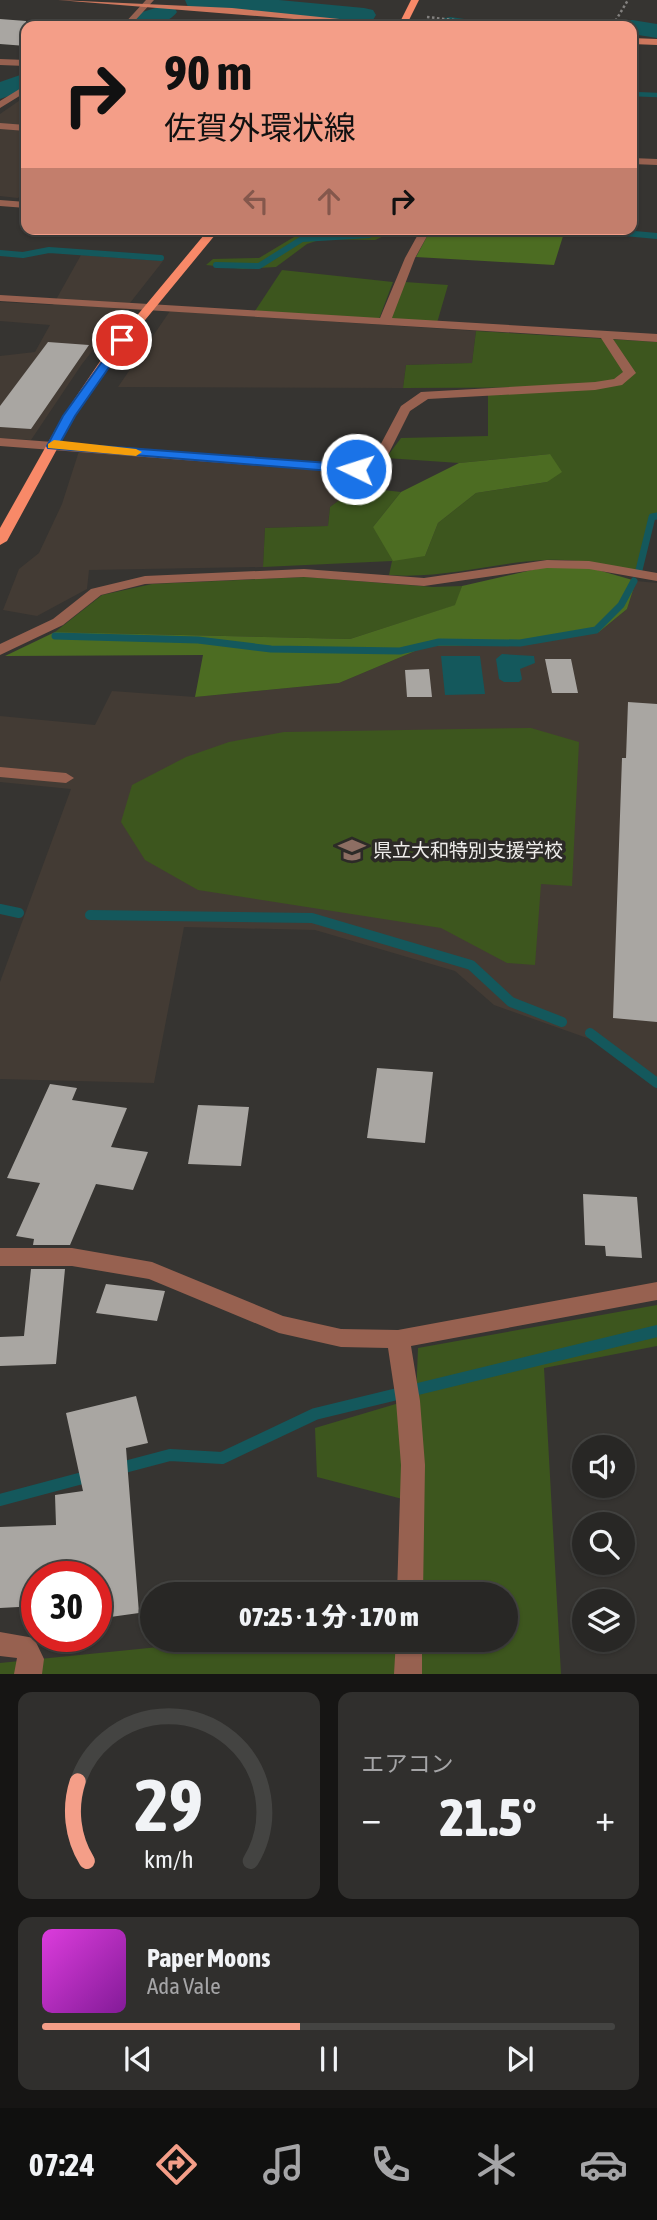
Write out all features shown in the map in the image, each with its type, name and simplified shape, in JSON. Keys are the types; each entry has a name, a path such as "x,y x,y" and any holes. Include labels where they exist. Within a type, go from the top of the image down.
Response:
{"main road":[{"path":"62,0 148,2 350,21"},
{"path":"406,21 415,0"},
{"path":"637,41 657,42"},
{"path":"0,541 53,446 109,357 210,235"}],"street":[{"path":"131,21 148,2"},
{"path":"0,62 21,63"},
{"path":"0,105 21,91"},
{"path":"0,126 21,128"},
{"path":"637,161 657,162"},
{"path":"0,203 21,205"},
{"path":"384,323 422,235"},
{"path":"0,298 657,338"},
{"path":"0,442 356,469 380,458 405,409 425,395 594,386 618,382 630,373 605,335"},
{"path":"0,650 58,622 96,592 145,580 304,573 424,582 547,564 589,565 657,578"},
{"path":"0,772 66,778"},
{"path":"0,1257 72,1257 152,1271 279,1324 341,1338 398,1339 657,1291"},
{"path":"398,1339 413,1465 410,1582"},
{"path":"0,1644 25,1647 31,1659 28,1674"},
{"path":"408,1674 409,1652"}],"path":[{"path":"615,21 628,0"},
{"path":"410,15 462,21"}],"shaded area":[{"path":"21,99 21,195 18,198 0,196 0,114"},
{"path":"81,255 163,261 82,364 31,440 0,438 0,356 35,352 50,325 0,321 0,302 53,305"},
{"path":"170,311 476,331 472,363 406,365 403,388 118,387"},
{"path":"79,451 354,471 357,487 330,507 328,526 265,528 263,567 89,570 87,589 37,616 3,610 19,569 39,553 62,504"},
{"name":"県立大和特別支援学校","path":"636,581 657,583 657,1078 590,1039 494,1005 455,971 315,930 184,927 154,1083 0,1079 0,982 71,789 0,782 0,716 95,725 112,691 195,697 339,683 427,646 522,645 599,632 627,609"}],"green space":[{"path":"297,235 386,235 375,240 322,239 307,244 276,267 243,269 206,265 213,259 259,258"},
{"path":"428,235 563,235 554,265 416,257"},
{"path":"282,270 393,282 379,319 255,311"},
{"path":"405,282 448,285 437,323 389,320"},
{"path":"476,331 657,342 657,516 651,516 636,570 567,560 524,562 409,576 389,575 392,561 263,567 265,528 328,526 330,507 357,487 401,492 373,527 425,556 438,523 476,493 547,482 550,454 459,463 386,458 401,438 488,436 488,394 592,387 403,388 406,365 472,363"},
{"path":"550,454 562,472 547,482 476,493 438,523 425,556 393,561 373,527 401,492 459,463"},
{"path":"545,567 591,568 636,581 627,609 599,632 522,645 427,646 339,683 195,697 203,655 5,656 55,632 350,639 455,605 462,586"},
{"path":"306,577 433,587 462,586 456,605 350,639 55,632 102,595 152,584"},
{"path":"531,728 579,742 572,886 541,884 535,965 507,963 441,928 198,890 145,860 121,822 132,785 186,757 229,742 284,732"},
{"path":"657,1305 657,1346 544,1368 561,1674 0,1674 0,1663 140,1649 140,1652 518,1652 518,1582 419,1582 422,1504 317,1477 315,1428 416,1398 418,1348"}],"water":[{"path":"502,654 534,656 535,663 520,669 522,679 519,682 504,682 499,679 496,659"},
{"path":"441,656 480,656 485,694 445,695"}],"building":[{"path":"0,19 26,21 21,21 21,46 0,44"},
{"path":"48,342 89,345 31,429 0,427 0,406"},
{"path":"545,659 571,659 578,693 552,693"},
{"path":"429,669 432,697 407,697 405,670"},
{"path":"628,702 657,704 657,1022 613,1018 622,758 626,758"},
{"path":"377,1068 433,1072 425,1143 367,1138"},
{"path":"50,1084 77,1088 72,1100 127,1108 111,1147 148,1152 133,1190 96,1184 70,1245 33,1245 34,1239 16,1236 40,1183 7,1178"},
{"path":"198,1105 249,1107 241,1166 188,1164"},
{"path":"583,1194 637,1197 642,1258 606,1256 605,1246 585,1245"},
{"path":"31,1269 65,1269 56,1364 0,1366 0,1337 24,1336"},
{"path":"106,1284 165,1291 157,1321 96,1313"},
{"path":"136,1396 148,1443 126,1448 139,1613 112,1617 112,1561 21,1561 21,1607 0,1608 0,1527 56,1525 55,1495 83,1491 66,1413"}],"waterway":[{"path":"196,2 211,1 364,15"},
{"path":"143,21 165,12"},
{"path":"637,28 657,31"},
{"path":"0,91 21,83"},
{"path":"637,94 657,95"},
{"path":"637,234 657,236"},
{"path":"216,265 259,266 302,239 369,235"},
{"path":"0,253 23,255 49,250 161,258"},
{"path":"639,570 652,517 657,516"},
{"path":"55,636 198,640 271,649 400,651 439,642 520,643 596,630 621,605 634,581"},
{"path":"0,909 19,913"},
{"path":"90,915 312,918 471,965 511,1002 562,1022"},
{"path":"590,1033 657,1083"},
{"path":"117,1469 170,1455 222,1458 315,1414 657,1331"},
{"path":"0,1500 90,1476"}],"slow traffic":[{"path":"54,444 53,446 136,452"}],"place":[{"name":"県立大和特別支援学校","path":"352,850"}],"route":[{"path":"122,340 69,416 53,446 356,469"}]}
